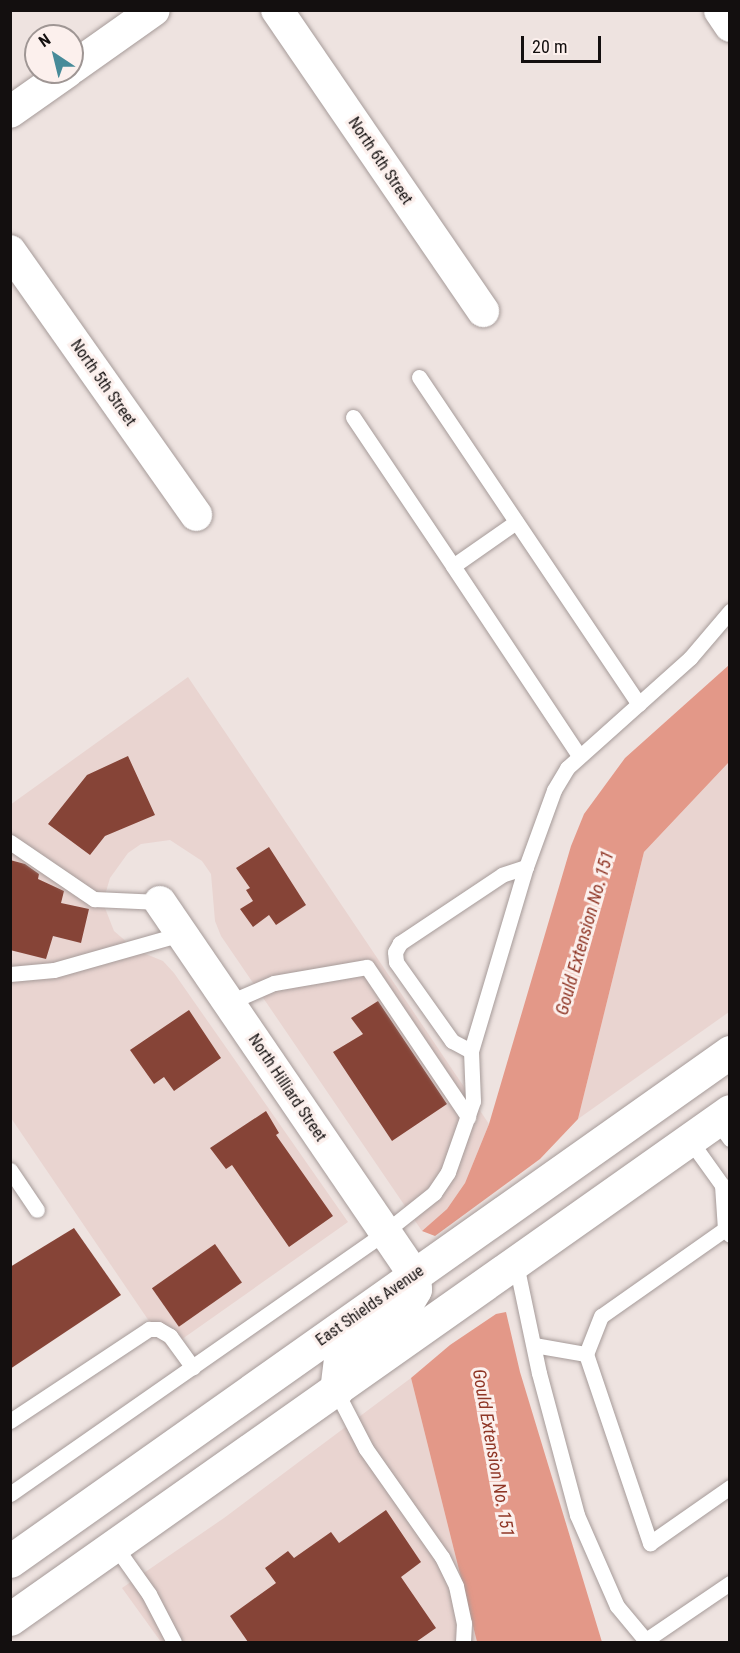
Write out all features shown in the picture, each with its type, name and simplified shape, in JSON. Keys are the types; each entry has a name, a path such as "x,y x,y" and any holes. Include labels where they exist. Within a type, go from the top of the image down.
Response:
{"main road":[{"path":"720,10 729,25"},
{"name":"East Shields Avenue","path":"10,1561 729,1052"},
{"path":"516,1264 514,1247 522,1232 655,1135 697,1076"},
{"path":"10,1619 516,1264 689,1139 725,1123"},
{"path":"336,1391 340,1360 399,1317 415,1288 414,1274"}],"street":[{"path":"84,60 154,10"},
{"name":"North 6th Street","path":"277,10 483,311"},
{"path":"10,112 50,84"},
{"name":"North 5th Street","path":"10,251 196,515"},
{"name":"North Hilliard Street","path":"160,902 414,1274"}],"lane":[{"path":"418,377 639,704"},
{"path":"353,417 579,756"},
{"path":"453,566 516,522"},
{"path":"10,1494 385,1232 434,1193 448,1172 473,1101 471,1051 526,867 560,777 579,756 690,658 729,611"},
{"path":"10,842 94,899 160,902"},
{"path":"471,1051 452,1041 396,962 395,952 400,943 502,875 526,867"},
{"path":"10,974 54,969 182,934"},
{"path":"230,1002 274,983 367,968 468,1117"},
{"path":"689,1139 722,1185 727,1232 601,1316 585,1354 650,1544 729,1487"},
{"path":"10,1170 37,1210"},
{"path":"516,1264 577,1515 617,1606 646,1641 729,1583"},
{"path":"10,1421 149,1329 158,1329 170,1336 193,1368"},
{"path":"534,1345 585,1354"},
{"path":"336,1391 366,1449 442,1557 456,1586 464,1623 463,1642"},
{"path":"115,1546 149,1594 174,1642"}],"shaded area":[{"path":"188,677 489,1124 465,1183 447,1209 422,1231 221,936 215,921 211,874 202,861 170,840 141,844 128,853 110,878 105,895 105,908 114,931 136,950 163,961 174,973 348,1222 168,1349 11,1118 10,805"},
{"path":"729,762 729,1012 578,1119 644,852"},
{"path":"411,1378 477,1642 161,1642 122,1588 224,1518"}],"water":[{"name":"Gould Extension No. 151","path":"729,665 729,762 644,852 578,1119 540,1159 435,1236 422,1231 447,1209 465,1183 489,1124 571,846 584,814 625,758"},
{"name":"Gould Extension No. 151","path":"506,1312 520,1372 602,1642 477,1642 411,1378 450,1345 496,1314"}],"building":[{"path":"128,756 155,815 105,836 90,855 48,824 87,775"},
{"path":"269,847 306,905 276,925 269,915 253,927 240,909 253,901 246,890 250,888 236,868"},
{"path":"10,860 25,864 39,874 38,879 64,891 61,903 89,909 81,943 53,936 46,959 10,950"},
{"path":"378,1001 447,1104 392,1141 333,1052 363,1034 351,1018"},
{"path":"189,1010 221,1058 174,1091 164,1077 154,1084 130,1050"},
{"path":"266,1111 279,1133 276,1135 333,1216 289,1247 232,1165 226,1169 210,1148"},
{"path":"74,1228 121,1295 10,1369 10,1267"},
{"path":"215,1244 242,1283 179,1327 152,1288"},
{"path":"386,1510 421,1562 401,1577 436,1628 416,1642 248,1642 230,1616 276,1583 265,1568 288,1551 294,1558 331,1532 339,1543"}]}
